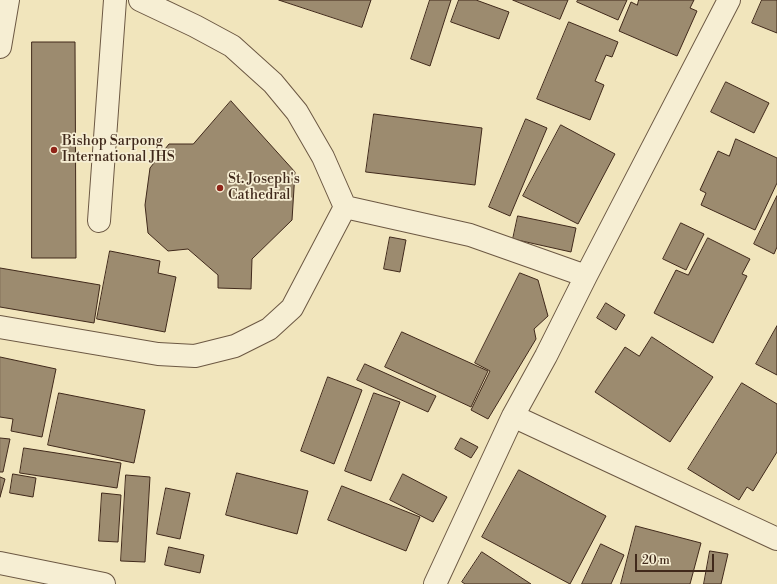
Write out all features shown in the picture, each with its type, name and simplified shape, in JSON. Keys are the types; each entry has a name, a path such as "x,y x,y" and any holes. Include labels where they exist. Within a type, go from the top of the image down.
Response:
{"street":[{"path":"0,46 8,0"},
{"path":"99,221 115,0"},
{"path":"140,0 195,26 232,46 273,83 297,112 324,157 345,207"},
{"path":"435,584 514,416 729,0"},
{"path":"345,207 470,235 586,276"},
{"path":"0,327 158,354 195,356 235,346 269,329 292,308 345,207"},
{"path":"514,416 776,536"},
{"path":"0,563 104,584"}],"building":[{"path":"279,0 371,0 362,27"},
{"path":"430,0 451,0 430,66 411,59"},
{"path":"459,0 476,0 509,12 499,39 451,22"},
{"path":"513,0 568,0 560,19"},
{"path":"578,0 627,0 618,20 577,2"},
{"path":"639,0 694,0 690,8 697,11 677,56 619,31 631,2 637,5"},
{"path":"762,0 777,0 777,33 752,23"},
{"path":"569,22 618,42 612,57 606,55 595,81 604,85 590,120 537,99"},
{"name":"Bishop Sarpong International JHS","path":"32,42 75,42 76,258 32,258"},
{"path":"726,82 769,103 754,133 711,112"},
{"name":"St. Joseph's Cathedral","path":"231,101 295,172 292,220 252,259 251,289 218,288 218,275 188,249 168,251 148,233 145,205 150,168 169,144 193,144"},
{"path":"374,114 482,128 475,185 366,172"},
{"path":"526,119 547,128 510,216 489,207"},
{"path":"561,125 615,154 578,224 523,196"},
{"path":"736,139 777,158 777,183 755,230 701,205 706,193 700,190 718,151 729,156"},
{"path":"777,196 777,247 774,254 754,244"},
{"path":"518,216 576,228 571,252 513,239"},
{"path":"681,223 704,234 686,270 663,259"},
{"path":"390,237 406,240 400,272 384,269"},
{"path":"708,238 750,259 742,274 747,276 713,343 654,313 676,270 688,275"},
{"path":"110,251 160,261 158,273 176,277 165,332 97,319"},
{"path":"0,268 100,285 94,323 0,307"},
{"path":"520,273 538,280 548,316 534,329 536,339 488,419 471,410 490,371 475,363"},
{"path":"606,303 625,315 616,330 597,318"},
{"path":"777,326 777,375 756,364"},
{"path":"402,332 488,371 471,407 385,367"},
{"path":"652,337 713,377 670,442 595,392 625,347 639,356"},
{"path":"0,357 56,369 42,437 11,431 13,419 0,417"},
{"path":"365,364 436,396 428,412 357,380"},
{"path":"328,377 362,390 334,464 301,451"},
{"path":"742,383 777,404 777,452 753,491 747,487 739,500 688,469"},
{"path":"59,393 145,410 134,463 48,445"},
{"path":"374,393 400,402 371,481 345,471"},
{"path":"0,438 10,439 3,472 0,472"},
{"path":"461,438 478,447 471,458 455,449"},
{"path":"24,448 121,463 117,488 20,473"},
{"path":"519,470 606,516 570,584 482,537"},
{"path":"237,473 308,491 297,534 226,515"},
{"path":"13,474 36,478 33,497 10,493"},
{"path":"403,474 447,497 433,522 390,500"},
{"path":"126,475 150,477 145,562 121,561"},
{"path":"0,477 5,479 0,497"},
{"path":"342,486 420,517 406,551 328,520"},
{"path":"166,488 190,493 180,539 157,534"},
{"path":"102,493 121,495 118,542 99,541"},
{"path":"636,526 701,543 690,584 621,584"},
{"path":"601,544 624,555 611,584 582,584"},
{"path":"169,547 204,555 200,573 165,565"},
{"path":"710,551 728,554 721,584 704,584"},
{"path":"482,552 531,584 465,584 462,582"}],"place":[{"name":"Bishop Sarpong International JHS","path":"54,150"},
{"name":"St. Joseph's Cathedral","path":"220,188"}]}
